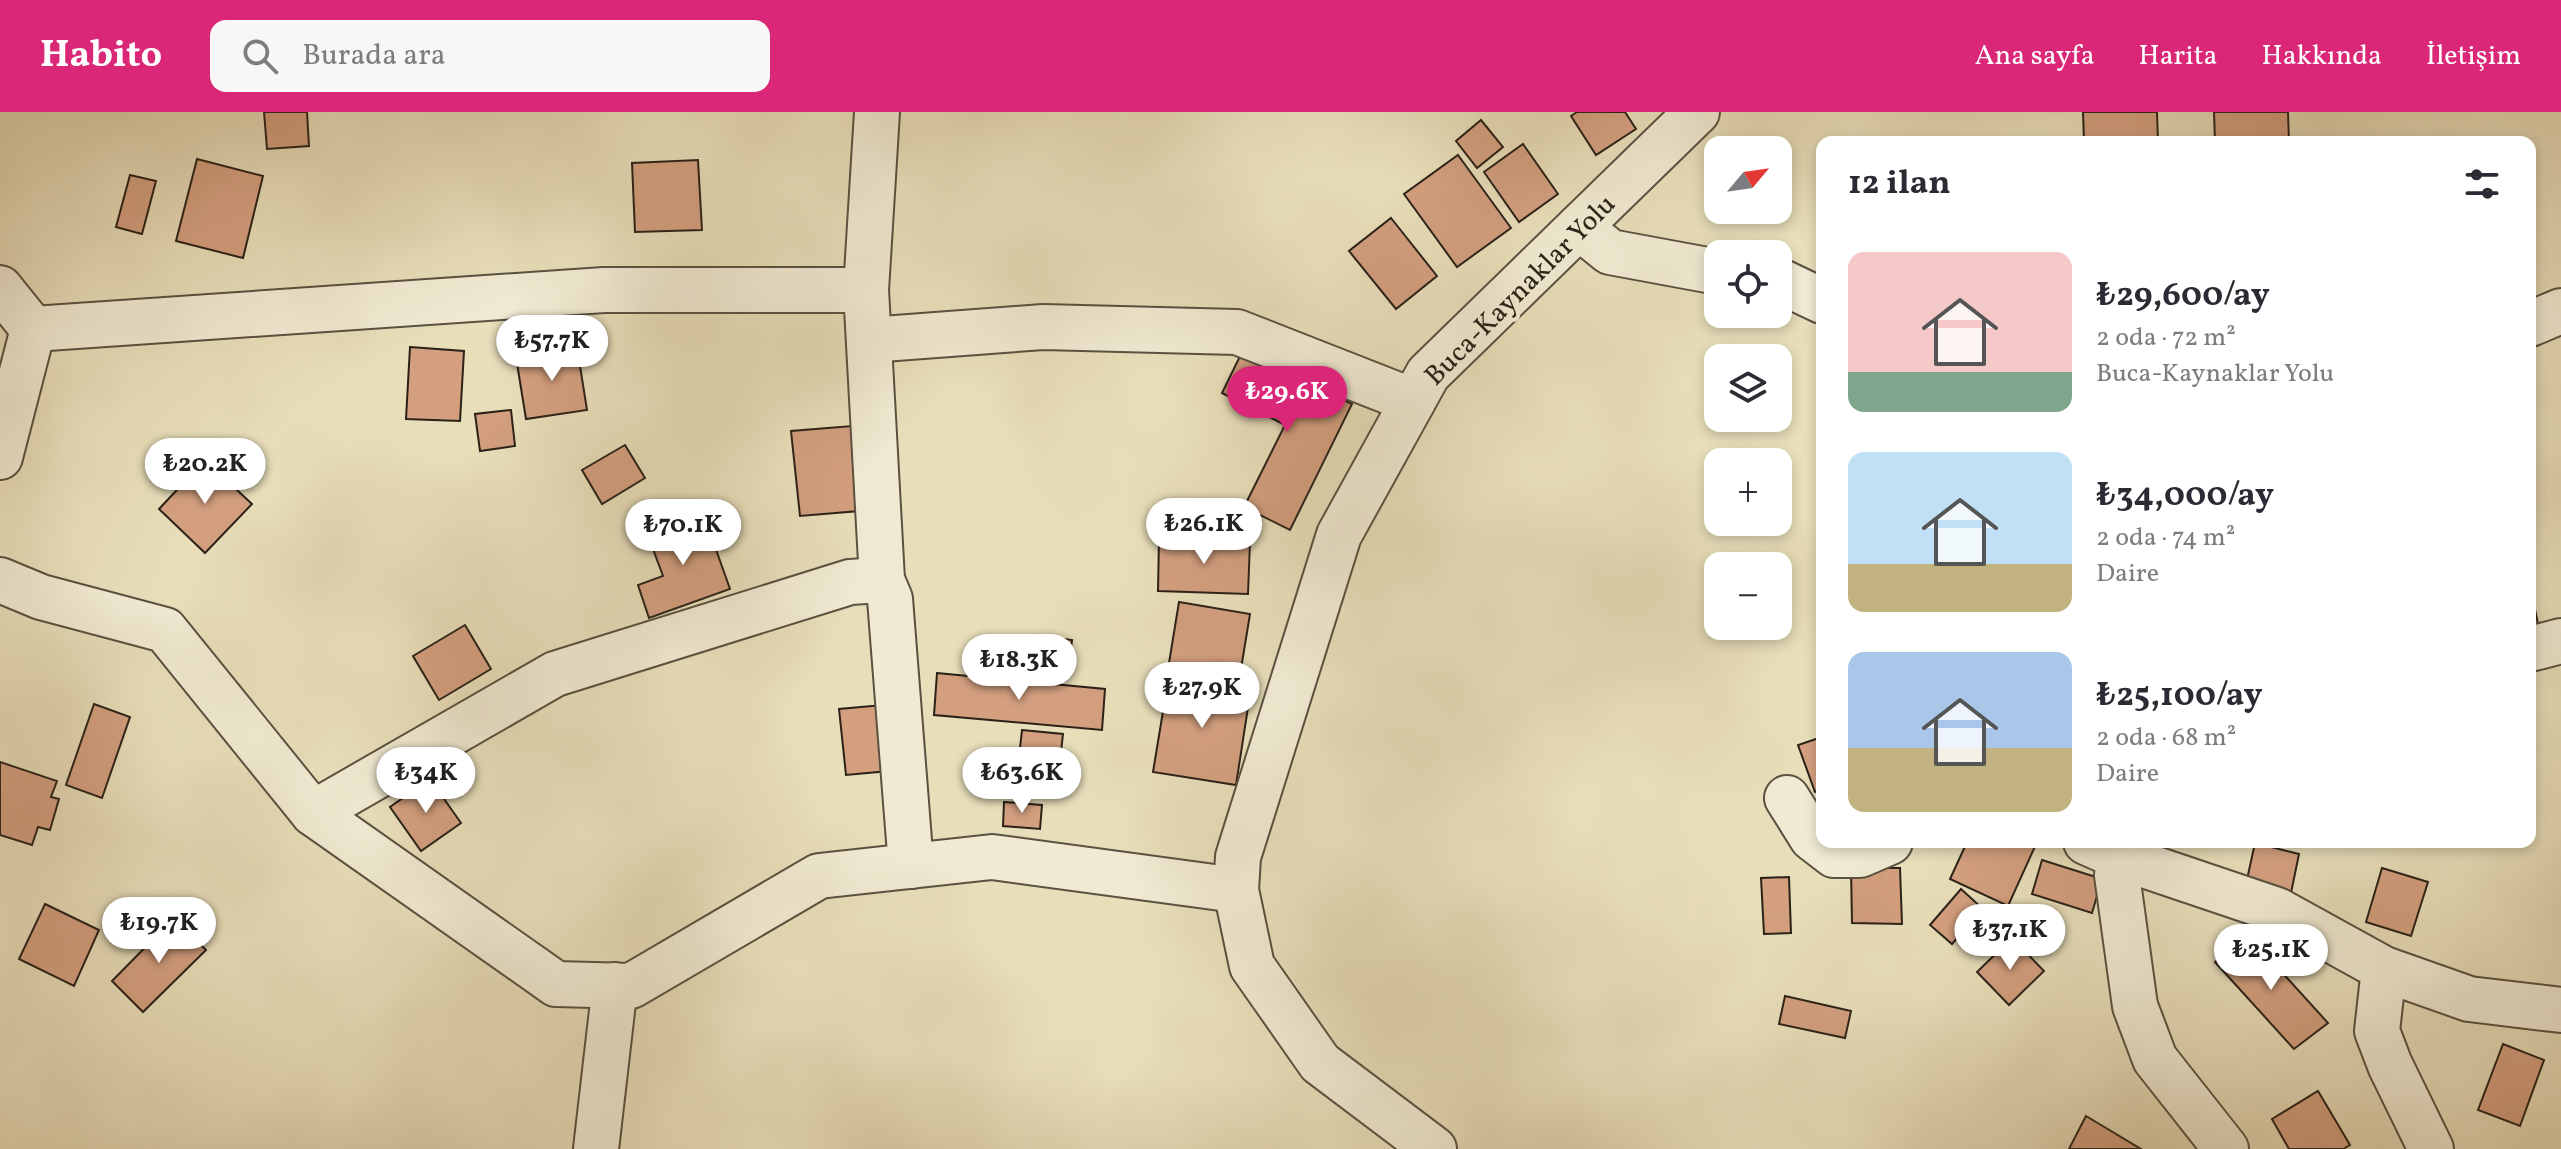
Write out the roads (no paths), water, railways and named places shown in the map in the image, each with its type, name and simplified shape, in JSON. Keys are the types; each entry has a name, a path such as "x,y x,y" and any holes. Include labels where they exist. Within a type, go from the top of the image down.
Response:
{"street":[{"path":"877,112 866,290 882,580 890,599 911,866"},
{"name":"Buca-Kaynaklar Yolu","path":"1425,1146 1320,1063 1252,966 1236,890 1238,857 1339,535 1428,374 1697,112"},
{"path":"1579,227 1610,252 1704,269"},
{"path":"1792,287 1816,298"},
{"path":"0,288 33,329"},
{"path":"33,329 604,290 866,290"},
{"path":"2536,321 2561,311"},
{"path":"869,340 1043,327 1237,332 1413,401"},
{"path":"0,457 33,329"},
{"path":"0,580 41,597 165,630 313,813 556,984 631,986 819,876 992,857 1236,890"},
{"path":"313,813 555,674 850,582 882,580"},
{"path":"2536,647 2561,641"},
{"path":"1787,798 1816,841"},
{"path":"1825,848 1834,855 1860,855 1876,848"},
{"path":"2110,848 2117,875 2135,1006 2155,1059 2226,1149"},
{"path":"2113,848 2277,910 2384,969 2469,999 2561,1010"},
{"path":"2384,969 2377,1031 2431,1149"},
{"path":"594,1145 615,985"}]}
